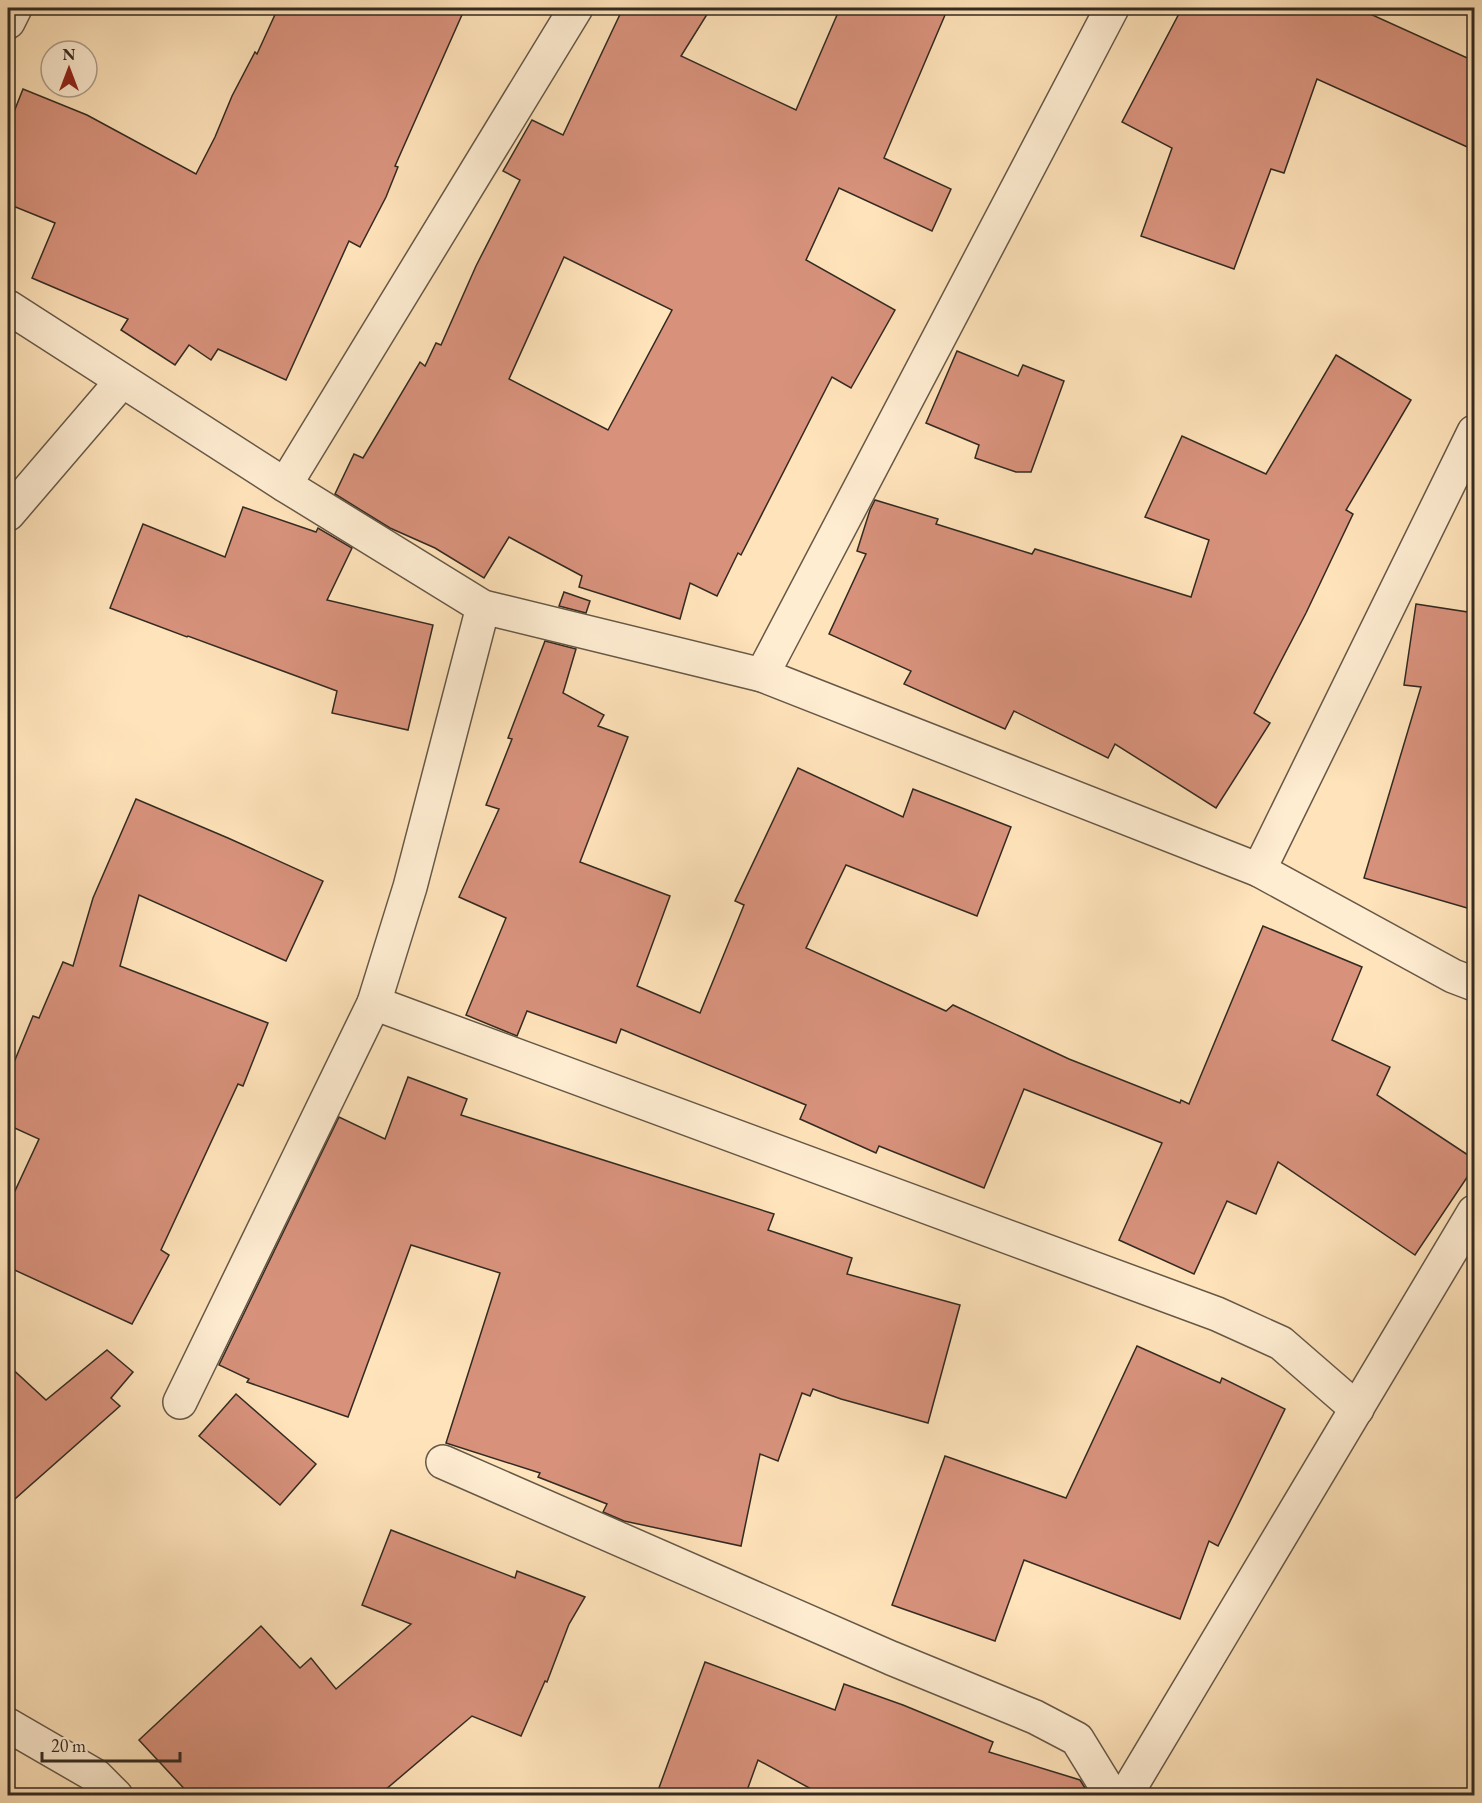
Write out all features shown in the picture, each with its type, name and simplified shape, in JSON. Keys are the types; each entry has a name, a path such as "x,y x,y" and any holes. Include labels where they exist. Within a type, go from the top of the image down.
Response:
{"street":[{"path":"8,22 15,8"},
{"path":"285,485 576,8"},
{"path":"762,675 1112,8"},
{"path":"8,307 285,485 483,607 762,675 1259,870 1453,976 1474,984"},
{"path":"8,514 122,381"},
{"path":"1259,870 1474,432"},
{"path":"180,1402 374,1003 410,887 483,607"},
{"path":"374,1003 1217,1314 1281,1343 1357,1409"},
{"path":"1125,1796 1474,1212"},
{"path":"443,1462 891,1658 1035,1717 1077,1739 1112,1796"},
{"path":"8,1725 96,1776 116,1796"}],"building":[{"path":"278,8 465,8 395,166 398,167 386,197 360,247 349,241 286,380 218,349 211,360 189,345 175,365 121,330 128,319 32,278 55,223 8,204 8,127 23,89 39,96 39,99 48,99 87,115 196,174 232,96 255,52 257,54"},
{"path":"623,8 711,8 681,56 796,110 840,8 948,8 884,158 951,189 932,231 839,188 806,260 895,310 851,388 832,377 741,555 738,553 717,596 690,583 680,619 579,587 582,576 509,537 484,578 435,548 390,528 335,494 354,454 363,458 420,362 425,366 436,343 441,345 476,266 520,180 503,171 532,120 563,135","holes":["564,257 672,310 608,430 509,379"]},
{"path":"1182,8 1357,8 1474,61 1474,150 1317,79 1284,173 1271,169 1234,269 1141,236 1172,148 1122,122"},
{"path":"957,351 1018,376 1023,365 1064,381 1031,472 1016,472 975,458 979,445 926,423"},
{"path":"1336,355 1411,400 1346,510 1353,514 1306,613 1254,713 1270,723 1216,808 1115,744 1108,758 1014,711 1005,729 904,684 911,671 829,634 866,554 857,551 875,500 938,519 936,524 1032,554 1035,549 1191,597 1209,540 1145,517 1182,436 1266,474"},
{"path":"243,507 316,532 318,528 352,548 327,600 433,625 408,730 332,713 337,691 110,608 143,524 225,557"},
{"path":"564,592 590,601 586,613 559,606"},
{"path":"1416,604 1474,613 1474,910 1364,878 1421,687 1404,685"},
{"path":"545,641 576,649 563,693 604,715 598,726 628,737 580,862 670,896 637,986 700,1013 744,905 735,901 798,768 903,817 913,789 1011,827 977,916 846,865 806,948 946,1011 953,1005 1069,1059 1180,1103 1181,1100 1189,1104 1263,926 1362,967 1332,1040 1390,1067 1377,1095 1474,1159 1474,1167 1415,1255 1278,1162 1256,1214 1227,1201 1194,1274 1119,1240 1162,1143 1024,1089 984,1188 879,1146 876,1153 800,1119 806,1105 621,1029 616,1043 527,1011 517,1036 466,1015 506,918 459,897 499,809 486,805 512,739 508,738"},
{"path":"136,799 323,881 286,961 139,895 120,966 268,1023 243,1086 238,1084 161,1250 169,1255 132,1324 8,1267 8,1206 39,1139 8,1125 8,1077 33,1016 39,1018 63,962 73,966 93,898"},
{"path":"408,1077 467,1099 461,1115 774,1214 768,1230 852,1258 847,1274 960,1305 928,1423 813,1389 810,1396 802,1393 778,1461 760,1454 741,1546 624,1521 603,1512 607,1504 538,1477 540,1473 446,1443 500,1273 411,1245 348,1417 247,1382 249,1379 219,1365 339,1117 385,1139"},
{"path":"1137,1346 1220,1383 1222,1378 1285,1409 1218,1546 1209,1541 1180,1619 1024,1560 995,1641 892,1605 945,1456 1066,1498"},
{"path":"107,1350 133,1372 111,1398 120,1406 8,1505 8,1365 46,1400"},
{"path":"236,1394 316,1464 280,1505 199,1436"},
{"path":"391,1530 515,1578 517,1571 585,1597 569,1624 547,1682 545,1681 521,1736 472,1716 378,1796 191,1796 139,1740 261,1626 300,1668 311,1658 336,1689 411,1624 362,1605"},
{"path":"705,1662 835,1710 844,1684 903,1705 993,1742 989,1752 1080,1780 1090,1796 824,1796 758,1760 745,1796 656,1796"}]}
